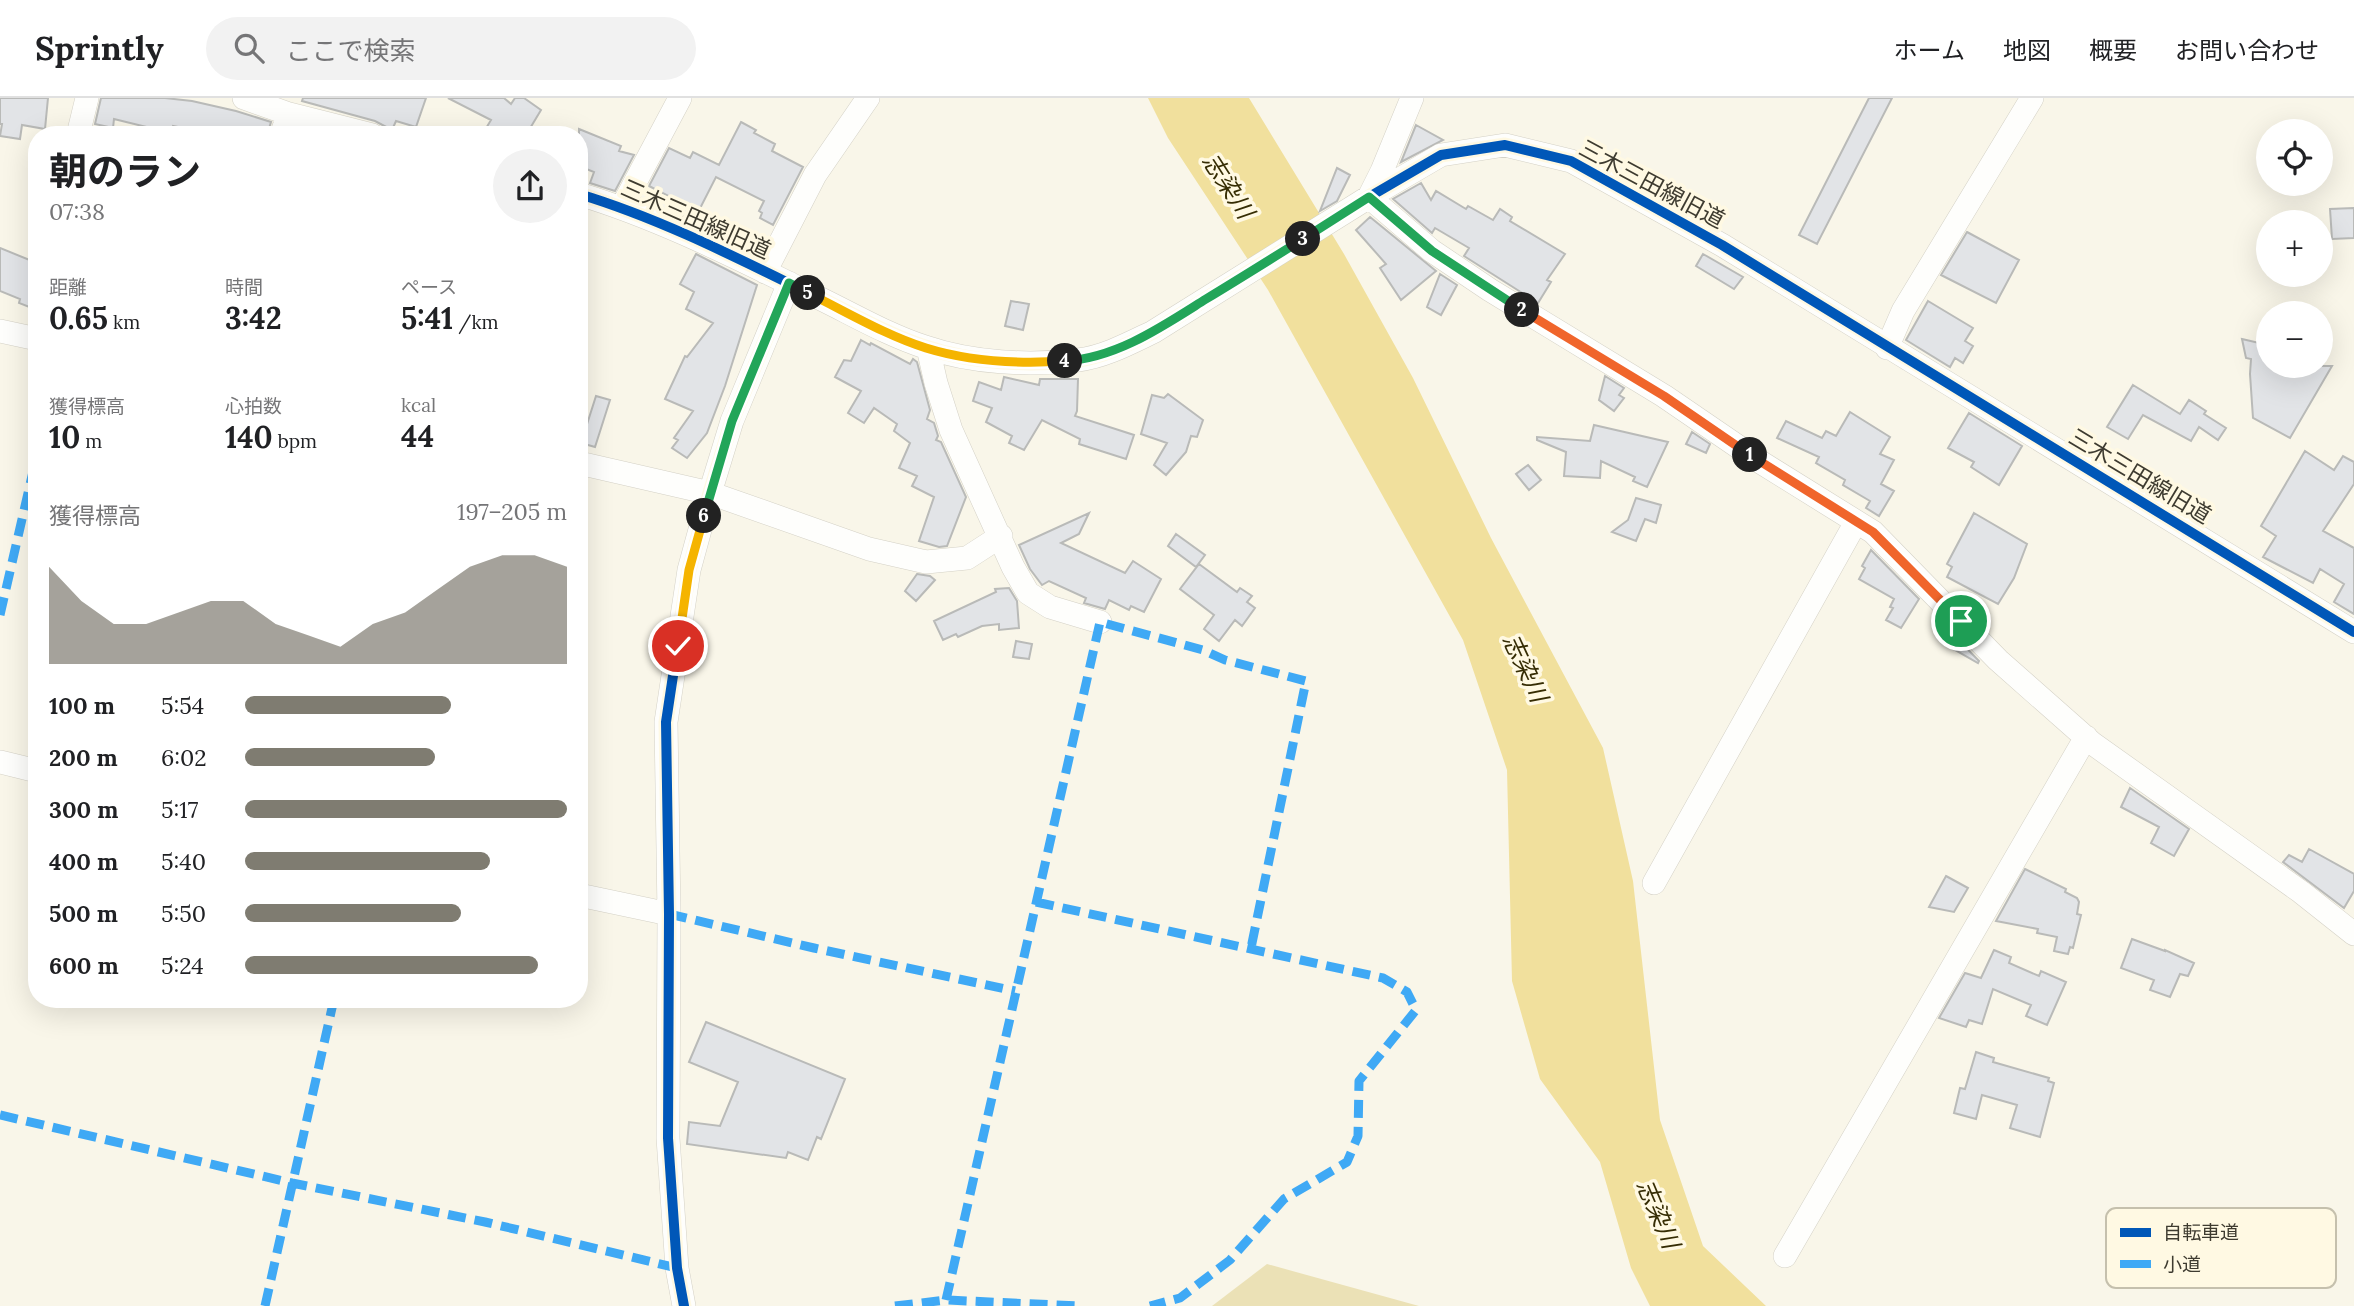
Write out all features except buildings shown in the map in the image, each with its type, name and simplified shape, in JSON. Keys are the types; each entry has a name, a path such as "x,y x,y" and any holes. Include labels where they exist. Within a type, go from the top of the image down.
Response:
{"street":[{"path":"80,126 87,98"},
{"path":"622,207 680,98"},
{"path":"765,272 815,175 868,98"},
{"path":"1412,98 1369,197 1432,251 1490,290 1664,396 1762,463 1873,532 1998,660 2086,737 2164,796 2301,892 2354,934"},
{"path":"1887,348 1903,312 2032,98"},
{"path":"256,100 285,124"},
{"name":"三木三田線旧道","path":"588,197 622,207 789,283 901,338 928,348 1000,363 1081,360 1119,348 1153,332 1441,155 1505,145 1571,161 1722,245 2354,632"},
{"path":"684,1306 677,1268 668,1138 666,722 689,570 710,493 732,421 789,283"},
{"path":"0,331 28,337"},
{"path":"928,348 951,430 1028,593 1050,607 1100,622"},
{"path":"588,465 710,493 869,549 926,562 967,558 1000,536"},
{"path":"1654,883 1856,522"},
{"path":"1785,1256 2086,737"},
{"path":"0,762 28,769"},
{"path":"588,897 669,914"}],"shaded area":[{"path":"1267,1264 1419,1306 1212,1306"}],"water":[{"name":"志染川","path":"1148,98 1249,98 1344,254 1413,378 1491,538 1603,748 1633,881 1660,1120 1703,1246 1766,1306 1650,1306 1631,1268 1600,1162 1540,1079 1512,981 1507,770 1463,640 1268,290 1168,138"}],"marked path":[{"path":"0,615 28,493"},
{"path":"946,1300 1100,622 1203,650 1225,660 1306,681 1251,948"},
{"path":"1036,902 1383,978 1407,992 1416,1010 1359,1081 1358,1136 1347,1162 1284,1199 1230,1260 1180,1298 1150,1306"},
{"path":"669,914 1015,991"},
{"path":"265,1306 332,1008"},
{"path":"0,1115 292,1183 485,1222 677,1268"},
{"path":"895,1306 946,1300 1078,1306"}],"cycle path":[{"path":"588,197 641,215 701,241 911,342 962,357 1040,363 1097,356 1153,332 1441,155 1505,145 1571,161 1722,245 2354,632"},
{"path":"684,1306 677,1268 668,1138 666,722 689,570 710,493 732,421 789,283"}],"route":[{"path":"678,646 689,570 732,421 789,283 901,338 928,348 1000,363 1081,360 1119,348 1153,332 1369,197 1432,251 1490,290 1664,396 1762,463 1873,532 1961,621"}]}
